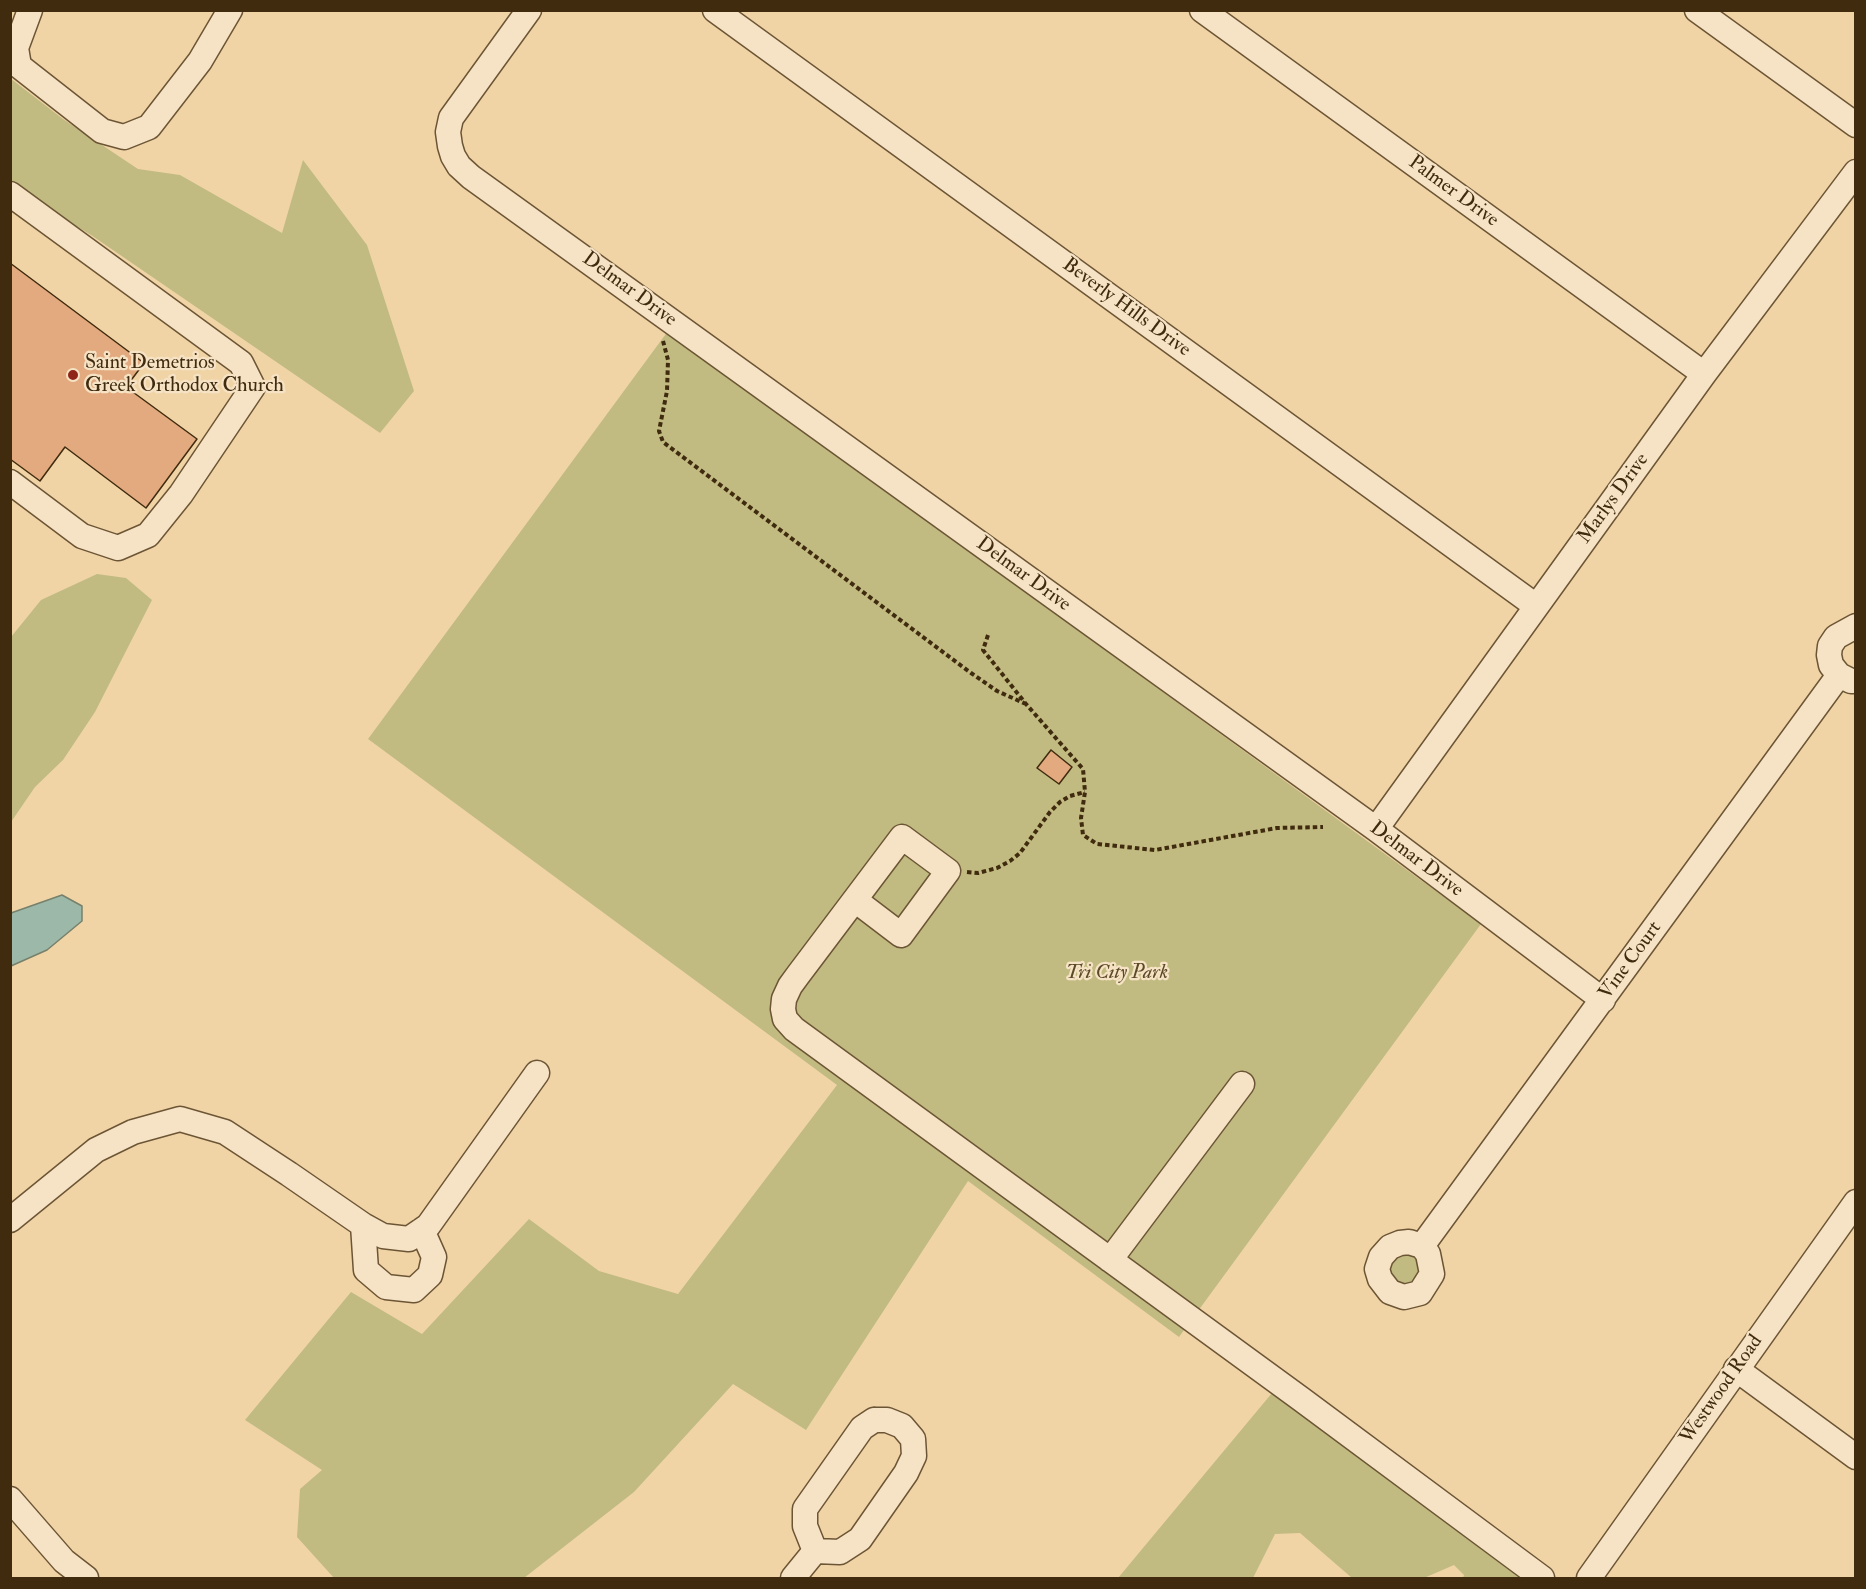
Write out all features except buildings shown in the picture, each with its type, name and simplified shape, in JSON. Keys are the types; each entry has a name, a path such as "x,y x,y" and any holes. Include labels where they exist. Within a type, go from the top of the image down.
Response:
{"street":[{"path":"30,10 16,48 19,66 102,131 124,136 149,127 200,61 230,10"},
{"name":"Delmar Drive","path":"529,10 451,118 448,132 450,146 459,166 471,177 1376,829 1603,999"},
{"name":"Beverly Hills Drive","path":"715,10 1536,606"},
{"name":"Palmer Drive","path":"1202,10 1704,374"},
{"path":"1697,10 1856,125"},
{"name":"Marlys Drive","path":"1376,829 1704,374 1856,172"},
{"path":"10,194 241,363 253,387 181,494 148,535 118,548 82,536 10,482"},
{"name":"Vine Court","path":"1422,1246 1603,999 1847,678 1832,665 1829,656 1830,646 1836,637 1856,626"},
{"path":"855,900 901,935 948,872 902,837 790,986 784,999 783,1009 785,1019 794,1029 1542,1578"},
{"path":"10,1220 96,1150 133,1132 180,1119 225,1132 363,1225 383,1236 409,1239 428,1226 537,1073"},
{"path":"1110,1260 1242,1084"},
{"name":"Westwood Road","path":"1589,1578 1856,1202"},
{"path":"363,1225 366,1270 386,1287 414,1290 430,1275 434,1257 422,1230"},
{"path":"1736,1369 1856,1457"},
{"path":"874,1420 887,1420 902,1426 913,1439 914,1456 860,1539 840,1552 815,1551 805,1526 805,1509 862,1428 874,1420"},
{"path":"10,1499 64,1561 86,1578"},
{"path":"793,1578 815,1551"}],"path":[{"path":"655,335 663,341 668,360 667,391 659,431 663,442 971,673 997,691 1026,704"},
{"path":"988,635 983,650 1026,704 1083,769 1085,792 1081,818 1083,836 1105,846 1155,850 1277,828 1323,827"},
{"path":"948,872 978,873 997,868 1010,861 1020,853 1060,802 1070,796 1085,792"}],"green space":[{"path":"10,78 63,119 138,169 180,175 282,233 303,160 367,245 414,391 380,433 91,235 48,209 11,201"},
{"name":"Tri City Park","path":"668,331 1481,924 1179,1337 968,1181 806,1430 733,1384 634,1492 524,1578 334,1578 297,1537 300,1489 322,1470 245,1420 351,1292 422,1334 529,1219 599,1271 678,1294 837,1085 368,739"},
{"path":"97,574 126,578 152,600 95,712 63,760 35,787 11,822 11,637 41,600"},
{"path":"1405,1254 1416,1258 1420,1269 1416,1280 1405,1284 1394,1280 1390,1269 1394,1258"},
{"path":"1272,1393 1520,1578 1463,1578 1464,1575 1454,1565 1424,1578 1352,1578 1300,1533 1275,1534 1253,1578 1118,1578"}],"shaded area":[{"path":"62,895 82,906 82,921 47,950 11,966 11,913"}],"place":[{"name":"Saint Demetrios Greek Orthodox Church","path":"73,375"}]}
